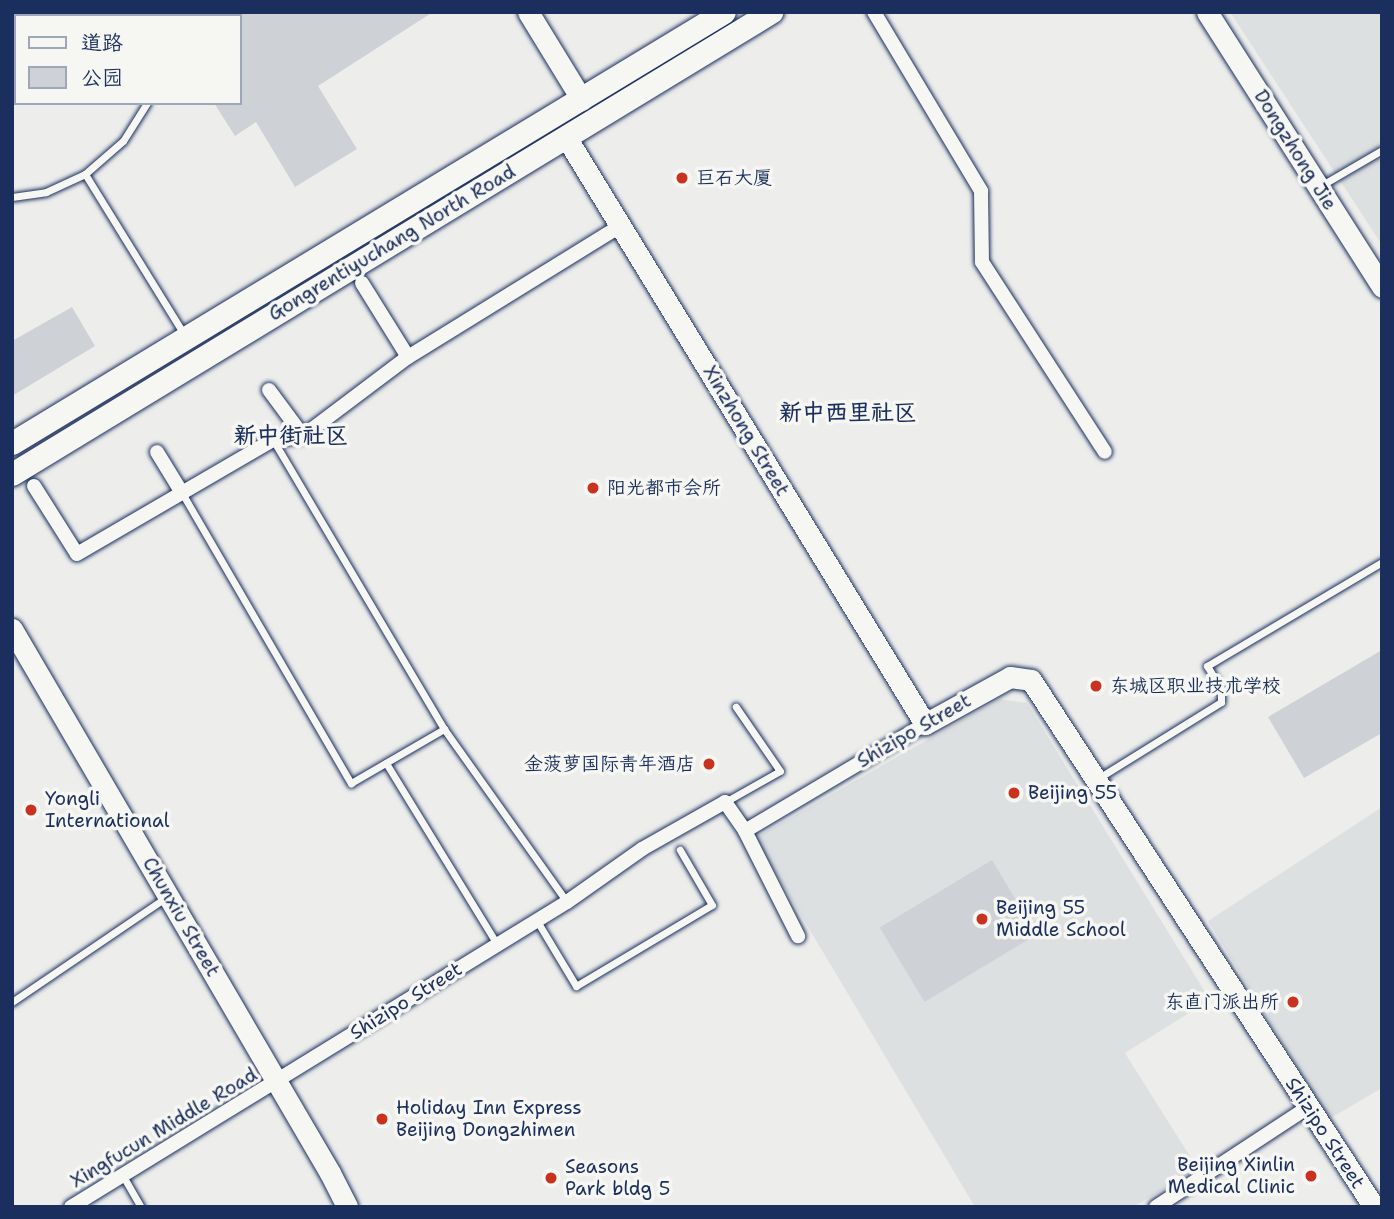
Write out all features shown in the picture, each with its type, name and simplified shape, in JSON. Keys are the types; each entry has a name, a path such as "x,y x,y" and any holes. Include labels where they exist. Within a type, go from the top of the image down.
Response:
{"main road":[{"name":"Gongrentiyuchang North Road","path":"12,443 724,12"},
{"name":"Gongrentiyuchang North Road","path":"12,474 772,12"}],"street":[{"path":"528,12 582,100"},
{"path":"874,12 981,191 982,262 1105,452"},
{"name":"Dongzhong Jie","path":"1207,12 1382,287"},
{"name":"Xinzhong Street","path":"566,137 925,724"},
{"path":"34,486 77,554 273,440 303,436 408,357 620,226"},
{"path":"362,283 408,357"},
{"path":"269,390 303,436"},
{"path":"157,452 183,493"},
{"name":"Chunxiu Street","path":"12,629 277,1081 347,1207"},
{"name":"Shizipo Street","path":"745,831 1010,677 1022,676 1031,680 1374,1207"},
{"path":"725,802 745,831 798,936"},
{"name":"Shizipo Street","path":"277,1081 567,902 642,849 725,802"},
{"name":"Xingfucun Middle Road","path":"71,1207 277,1081"},
{"path":"1156,1207 1308,1107"}],"lane":[{"path":"12,197 46,192 85,174 123,141 145,105"},
{"path":"1318,187 1382,150"},
{"path":"85,174 187,339"},
{"path":"273,440 443,729 567,902"},
{"path":"183,493 351,783 443,729"},
{"path":"1097,779 1221,702 1221,689 1208,666 1382,562"},
{"path":"725,802 780,771 736,707"},
{"path":"386,763 498,945"},
{"path":"537,920 576,986 712,905 680,849"},
{"path":"12,1002 168,895"},
{"path":"124,1176 141,1207"}],"shaded area":[{"path":"1230,12 1382,12 1382,245"},
{"name":"Beijing 55 Middle School","path":"999,699 1027,703 1210,1000 1125,1053 1198,1169 1133,1207 975,1207 755,838"},
{"path":"1382,807 1382,1088 1329,1119 1208,921"}],"green space":[{"path":"433,12 318,86 357,149 295,187 256,122 235,136 215,105 242,105 242,14 202,14"},
{"path":"72,307 95,346 12,396 12,341"},
{"path":"1382,650 1382,733 1304,778 1268,717"},
{"path":"992,860 1037,935 925,1002 880,927"}],"place":[{"name":"巨石大厦","path":"682,178"},
{"name":"阳光都市会所","path":"593,488"},
{"name":"东城区职业技术学校","path":"1096,686"},
{"name":"金菠萝国际青年酒店","path":"709,764"},
{"name":"Beijing 55","path":"1014,793"},
{"name":"Yongli International","path":"31,810"},
{"name":"Beijing 55 Middle School","path":"982,919"},
{"name":"东直门派出所","path":"1293,1002"},
{"name":"Holiday Inn Express Beijing Dongzhimen","path":"382,1119"},
{"name":"Beijing Xinlin Medical Clinic","path":"1311,1176"},
{"name":"Seasons Park bldg 5","path":"551,1178"}],"district":[{"name":"新中西里社区","path":"848,412"},
{"name":"新中街社区","path":"291,435"}]}
